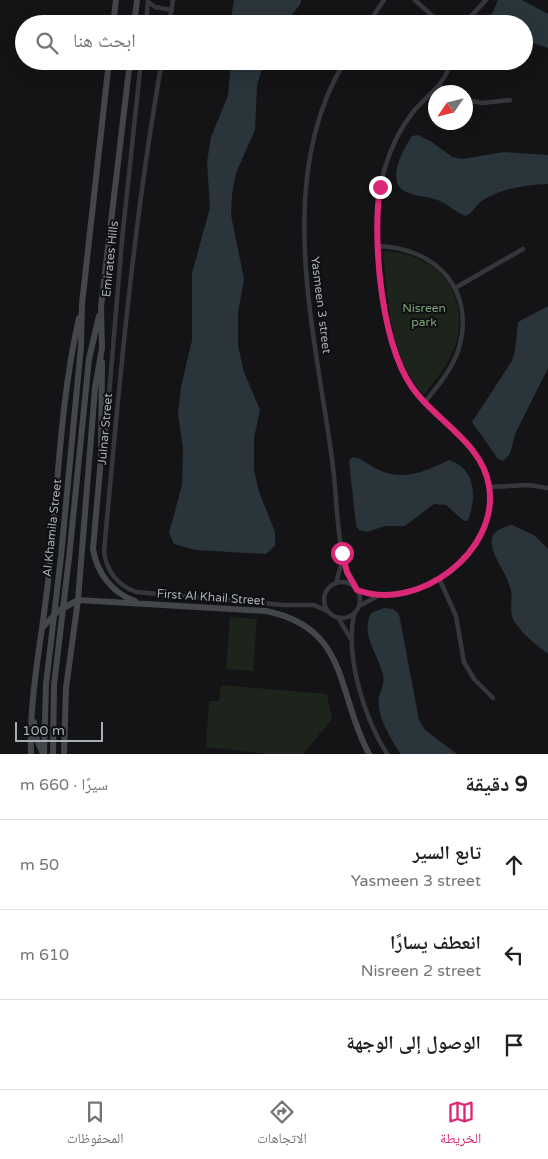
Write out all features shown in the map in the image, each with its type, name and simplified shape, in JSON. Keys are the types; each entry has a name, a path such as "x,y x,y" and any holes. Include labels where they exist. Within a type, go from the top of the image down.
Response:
{"main road":[{"path":"114,15 116,0"},
{"path":"135,15 137,0"},
{"name":"Al Khamila Street","path":"43,628 67,386 82,304 108,70"},
{"name":"Al Khamila Street","path":"64,754 66,688 78,600 95,388 102,348 102,307 129,70"},
{"name":"Al Khamila Street","path":"44,754 46,684 61,556 81,346 82,304"},
{"name":"Al Khamila Street","path":"53,754 54,685 89,359 102,307"},
{"path":"102,348 100,458 93,534 94,555 100,571 111,586 128,598 145,604"},
{"path":"31,754 31,718 43,628 58,610 78,600"},
{"name":"First Al Khail Street","path":"78,600 266,611 294,620 306,627 328,648 335,660 353,719 369,754"},
{"path":"34,694 34,729 44,754"}],"street":[{"path":"171,15 173,0"},
{"path":"374,15 384,0"},
{"path":"415,0 432,15"},
{"path":"472,15 486,0"},
{"path":"148,1 155,7 172,10"},
{"path":"147,15 148,1"},
{"name":"Emirates Hills","path":"100,458 106,431 114,324 140,70"},
{"name":"Julnar Street","path":"160,70 149,136 126,306 104,552 105,560 116,580 136,592 284,605 314,605 329,612"},
{"name":"Yasmeen 3 street","path":"340,70 332,85 317,127 307,170 303,224 306,277 335,482 343,557 353,586"},
{"path":"441,85 449,70"},
{"path":"357,590 381,595 406,592 439,578 464,559 474,547 486,518 489,487 479,460 471,448 424,403 410,385 395,355 387,324 378,246 378,202 388,159 403,126 414,111 428,98"},
{"path":"473,101 493,103 510,100"},
{"path":"378,246 401,248 423,256 447,276 456,288 462,320 457,352 450,367 424,403"},
{"path":"456,288 523,249"},
{"path":"489,487 529,485 548,488"},
{"name":"Yasmeen 3 street","path":"336,583 343,557"},
{"path":"439,578 456,616 464,662 474,679 493,698"},
{"path":"351,640 338,618 329,612 324,601 325,596 331,586 342,582 353,586 357,590 360,595 360,606"},
{"path":"381,595 360,606 354,614 351,640 361,696 369,719 386,754"},
{"path":"338,618 354,614"}],"green space":[{"name":"Nisreen park","path":"383,251 401,253 418,258 432,267 444,278 453,291 458,307 459,324 456,343 442,370 424,395 403,363 397,345 389,308"},
{"path":"230,617 257,619 253,671 226,669"},
{"path":"221,685 327,694 332,719 303,754 267,754 206,747 209,701 219,701"}],"shaded area":[{"path":"234,0 301,0 301,3 292,15 232,15"},
{"path":"498,0 522,0 548,14 548,48 533,43 533,15 490,15"},
{"path":"230,70 261,70 257,86 255,130 236,173 231,215 244,279 238,312 238,346 244,372 260,410 254,438 254,470 259,492 275,532 275,546 266,554 195,550 174,544 169,533 182,485 183,448 178,414 181,387 192,340 192,273 210,208 207,162 211,137 228,96"},
{"path":"418,135 432,142 452,157 462,159 504,152 548,155 548,184 523,186 490,196 466,216 440,201 410,194 400,187 396,173 398,165 404,149 412,136"},
{"path":"548,306 548,368 515,434 510,454 503,461 498,459 472,422 512,361 518,322"},
{"path":"353,457 377,469 396,475 422,472 449,460 458,464 464,469 472,483 473,500 469,518 467,521 464,521 446,505 434,504 405,526 385,526 367,532 359,530 356,525 349,461"},
{"path":"512,525 534,535 548,549 548,654 525,635 514,621 511,613 510,587 493,551 493,535 500,529"},
{"path":"384,608 393,609 399,614 419,720 425,730 457,754 401,754 389,735 382,719 379,704 383,675 371,644 368,629 371,613"}],"route":[{"path":"342,553 347,572 353,586 357,590 381,595 406,592 439,578 464,559 474,547 481,533 489,503 489,487 479,460 471,448 424,403 410,385 395,355 387,324 378,246 377,217 380,187"}]}
